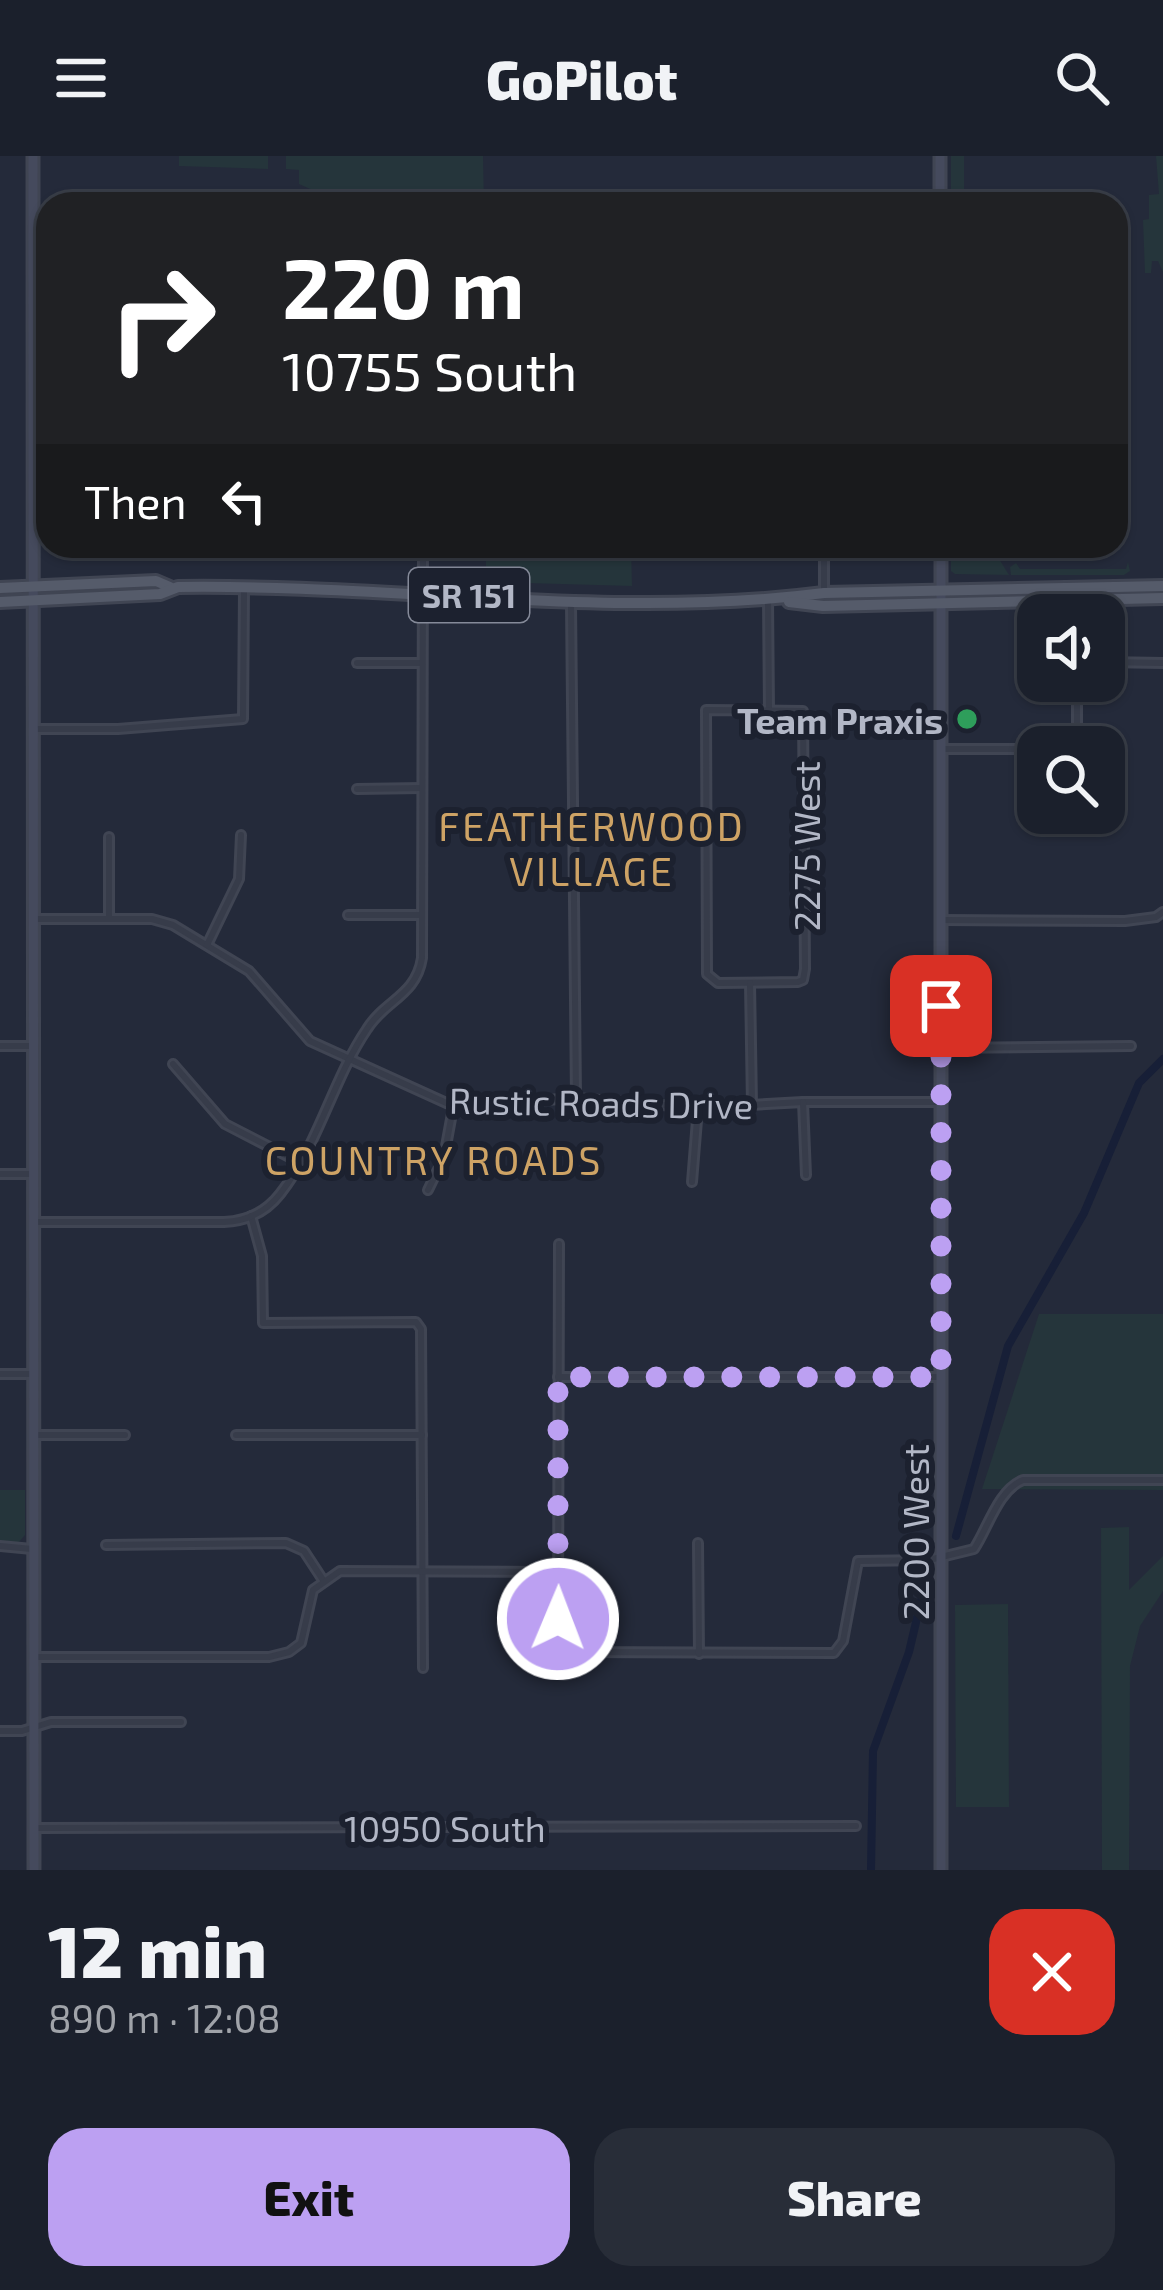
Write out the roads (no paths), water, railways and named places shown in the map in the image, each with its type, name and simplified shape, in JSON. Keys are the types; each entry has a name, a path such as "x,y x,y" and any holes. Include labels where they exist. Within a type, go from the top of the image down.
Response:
{"main road":[{"path":"33,156 34,1870"},
{"path":"940,156 940,192"},
{"name":"2200 West","path":"941,558 941,1870"},
{"name":"SR 151","path":"0,588 156,581 170,587 571,600 768,600 823,606 942,589 1163,586"},
{"name":"SR 151","path":"0,602 160,594 170,587"},
{"name":"SR 151","path":"768,600 824,593 942,603 1163,598"}],"street":[{"path":"33,1222 224,1222 251,1216 281,1193 372,1021 416,981 422,958 423,558"},
{"path":"824,558 824,593"},
{"path":"33,729 118,729 244,719 244,586"},
{"path":"571,600 576,1098"},
{"path":"752,1105 750,983 709,980 706,710 769,710 768,600"},
{"path":"1125,662 1163,663"},
{"path":"357,663 422,663"},
{"name":"2275 West","path":"750,983 803,980 803,711 769,710"},
{"path":"942,748 1017,748"},
{"path":"357,789 422,788"},
{"path":"207,945 239,879 241,835"},
{"path":"109,837 109,919"},
{"path":"942,920 1125,921 1163,912"},
{"path":"348,914 422,914"},
{"name":"Rustic Roads Drive","path":"33,919 159,920 249,971 304,1036 453,1106 576,1098 698,1108 940,1102"},
{"path":"0,1046 33,1046"},
{"path":"940,1048 1131,1046"},
{"path":"173,1064 225,1124 299,1162"},
{"path":"803,1102 806,1175"},
{"path":"428,1190 444,1157 453,1106"},
{"path":"692,1182 698,1154 698,1108"},
{"path":"0,1174 33,1174"},
{"path":"251,1216 262,1256 263,1322 416,1322 422,1336 423,1668"},
{"path":"559,1244 558,1636 563,1648 588,1654 834,1653 843,1641 858,1561 941,1557 974,1549 1005,1493 1022,1480 1163,1480"},
{"path":"0,1375 33,1375"},
{"path":"558,1377 941,1377"},
{"path":"34,1435 125,1435"},
{"path":"236,1435 422,1435"},
{"path":"106,1545 286,1543 304,1551 323,1580"},
{"path":"698,1543 699,1654"},
{"path":"0,1546 34,1549"},
{"path":"34,1657 269,1657 289,1652 301,1642 313,1590 340,1571 558,1572"},
{"path":"0,1731 51,1722 181,1722"},
{"name":"10950 South","path":"34,1828 856,1826"}],"waterway":[{"path":"956,1536 1008,1346 1084,1213 1139,1083 1163,1059"},
{"path":"871,1870 873,1751 909,1652 925,1584"}],"place":[{"name":"Team Praxis","path":"967,719"}],"district":[{"name":"FEATHERWOOD VILLAGE","path":"592,848"},
{"name":"COUNTRY ROADS","path":"434,1159"}]}
